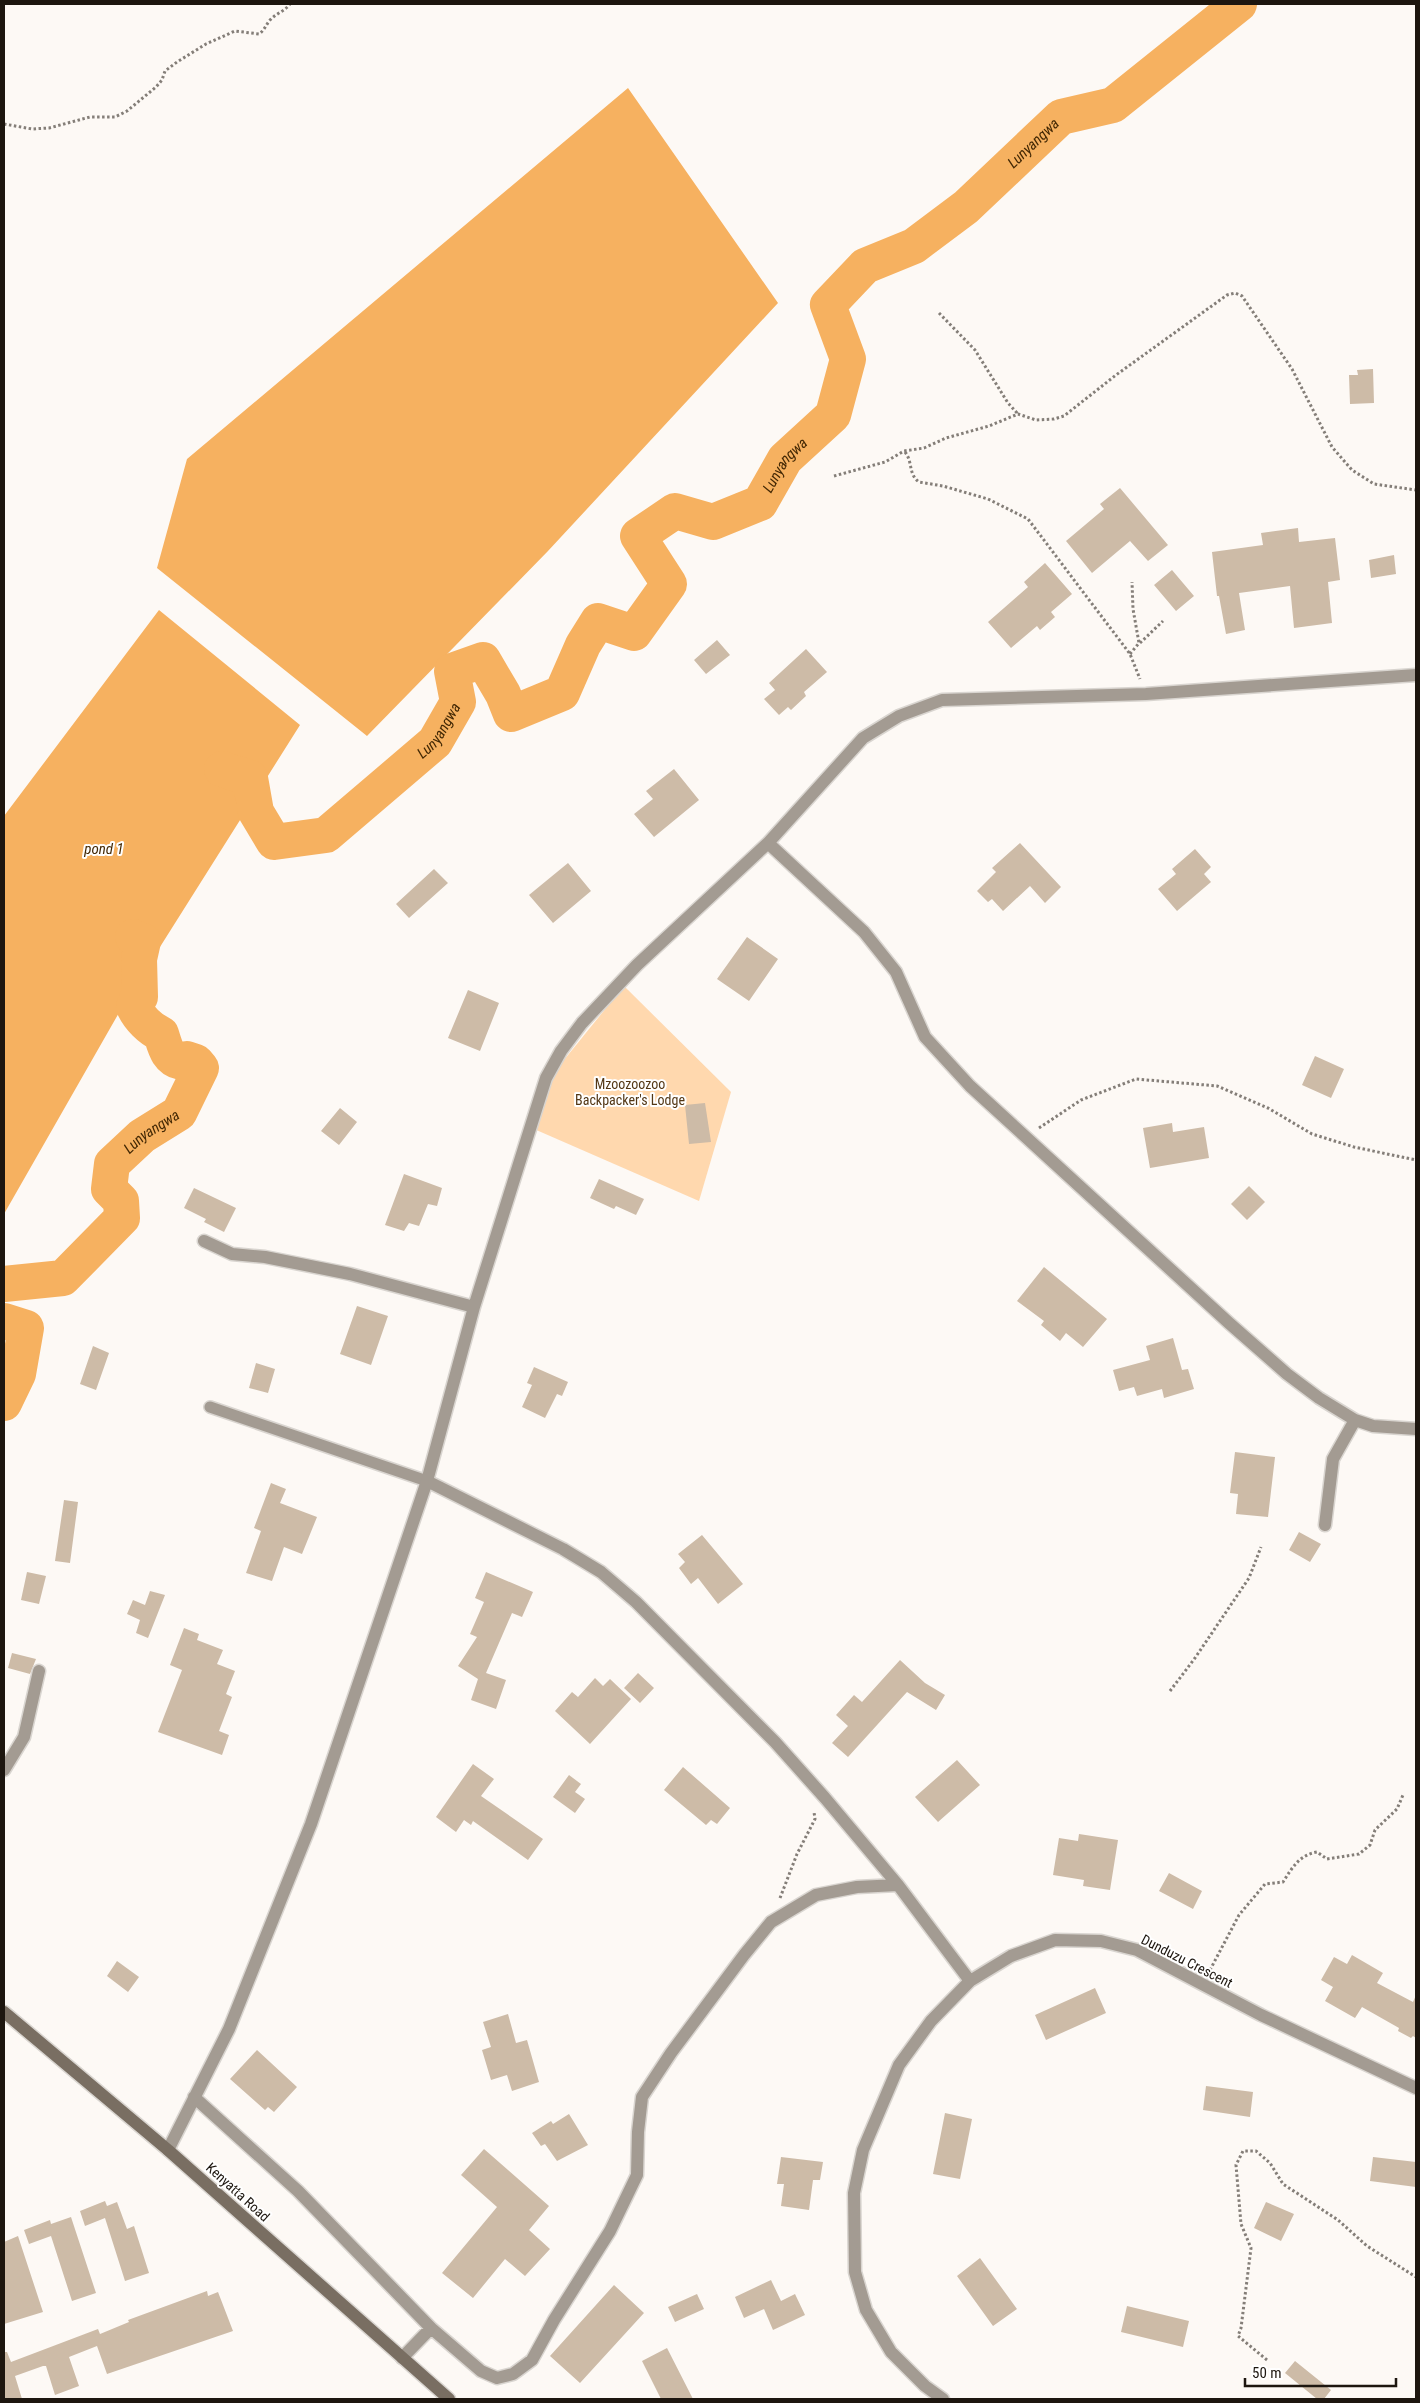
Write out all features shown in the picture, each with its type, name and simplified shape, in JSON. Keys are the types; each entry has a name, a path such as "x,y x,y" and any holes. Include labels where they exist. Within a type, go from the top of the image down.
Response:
{"street":[{"path":"168,2150 229,2029 311,1824 427,1481 474,1306 546,1078 561,1051 582,1023 637,965 768,843 864,738 899,716 942,700 1146,694 1416,675"},
{"path":"768,843 864,932 896,972 926,1037 970,1086 1287,1374 1319,1398 1355,1420 1373,1426 1416,1429"},
{"path":"204,1241 232,1254 265,1257 350,1274 474,1306"},
{"path":"1325,1524 1333,1459 1355,1420"},
{"path":"427,1481 563,1549 601,1572 636,1602 775,1742 898,1885 970,1981"},
{"path":"4,1770 24,1738 38,1671"},
{"path":"194,2097 298,2191 431,2328 481,2370 497,2378 513,2374 532,2360 554,2320 610,2231 637,2174 638,2132 642,2097 677,2045 771,1922 816,1895 857,1887 898,1885"},
{"name":"Dunduzu Crescent","path":"943,2399 925,2386 891,2352 866,2310 855,2272 854,2193 863,2150 899,2065 931,2021 970,1981 1011,1956 1054,1940 1100,1941 1137,1950 1202,1986 1416,2088"},
{"name":"Kenyatta Road","path":"4,2012 168,2150 449,2399"},
{"path":"402,2358 431,2328"}],"lane":[{"path":"210,1407 427,1481"}],"path":[{"path":"4,124 32,129 49,128 90,118 115,117 127,111 156,87 162,80 165,71 177,62 206,44 235,31 259,34 266,29 272,18 290,4"},
{"path":"939,313 975,350 1008,402 1018,414 1036,420 1054,419 1064,416 1116,375 1227,295 1235,293 1242,296 1292,369 1332,446 1352,470 1374,484 1416,490"},
{"path":"834,476 885,462 904,451 924,448 946,438 989,426 1018,414"},
{"path":"904,451 908,456 911,474 919,482 943,486 988,499 1028,519 1130,654 1146,694"},
{"path":"1132,582 1133,609 1139,643"},
{"path":"1130,654 1163,621"},
{"path":"1026,1137 1081,1100 1136,1079 1217,1086 1268,1108 1312,1134 1354,1147 1416,1160"},
{"path":"1170,1691 1196,1658 1249,1578 1261,1547"},
{"path":"1202,1986 1240,1915 1266,1884 1282,1882 1296,1862 1307,1854 1316,1852 1328,1859 1359,1854 1370,1845 1375,1830 1397,1809 1403,1795"},
{"path":"771,1922 797,1854 815,1819 814,1804"},
{"path":"1267,2360 1238,2336 1242,2328 1251,2248 1241,2224 1236,2165 1244,2151 1256,2151 1270,2163 1283,2184 1338,2220 1367,2246 1416,2277"}],"green space":[{"name":"Mzoozoozoo Backpacker's Lodge","path":"624,986 731,1092 699,1201 534,1129 555,1071"}],"water":[{"path":"628,88 778,303 548,551 367,736 157,568 187,459"},
{"name":"pond 1","path":"159,610 300,725 124,1004 4,1214 4,816"}],"building":[{"path":"1373,369 1374,403 1350,404 1349,375 1358,375 1357,370"},
{"path":"1120,488 1168,545 1148,561 1130,541 1092,573 1066,541 1104,509 1100,504"},
{"path":"1298,528 1299,542 1335,538 1340,580 1328,582 1332,623 1294,628 1290,586 1239,593 1245,630 1226,634 1219,596 1217,596 1212,552 1263,545 1261,533"},
{"path":"1394,555 1396,574 1371,578 1369,560"},
{"path":"1045,563 1072,594 1051,612 1055,617 1040,630 1037,626 1011,648 988,622 1028,587 1024,582"},
{"path":"1172,570 1194,596 1176,611 1154,585"},
{"path":"717,640 730,655 706,674 694,660"},
{"path":"806,649 827,672 804,692 806,696 791,710 788,707 779,715 764,699 775,690 769,683"},
{"path":"674,769 699,800 654,837 634,814 653,799 646,791"},
{"path":"1020,843 1061,887 1045,903 1030,886 1003,911 992,899 988,902 977,891 996,872 992,868"},
{"path":"1195,849 1211,867 1204,874 1211,882 1177,911 1158,889 1176,874 1172,869"},
{"path":"568,863 591,891 553,923 529,895"},
{"path":"434,869 448,883 409,918 396,904"},
{"path":"747,937 778,959 749,1001 717,979"},
{"path":"468,990 499,1003 480,1051 448,1038"},
{"path":"1315,1056 1344,1069 1331,1098 1302,1085"},
{"path":"705,1103 711,1142 689,1144 685,1105"},
{"path":"340,1108 357,1122 339,1145 321,1131"},
{"path":"1172,1123 1173,1132 1204,1127 1209,1158 1150,1168 1143,1128"},
{"path":"404,1174 442,1188 437,1206 428,1204 419,1226 409,1223 404,1231 385,1225"},
{"path":"599,1179 644,1199 636,1215 616,1206 614,1209 590,1198"},
{"path":"1249,1186 1265,1202 1247,1220 1231,1204"},
{"path":"194,1188 236,1208 224,1232 204,1222 206,1219 184,1208"},
{"path":"1044,1267 1107,1319 1083,1347 1066,1333 1060,1341 1041,1325 1044,1321 1017,1301"},
{"path":"357,1306 388,1316 371,1365 340,1354"},
{"path":"1173,1338 1182,1370 1188,1369 1194,1389 1164,1398 1162,1389 1137,1396 1134,1387 1119,1391 1113,1370 1150,1360 1146,1346"},
{"path":"93,1346 109,1353 96,1390 80,1384"},
{"path":"256,1363 275,1369 268,1393 249,1388"},
{"path":"534,1367 568,1382 562,1396 557,1394 545,1418 522,1407 532,1385 527,1383"},
{"path":"1235,1452 1275,1457 1268,1517 1236,1514 1238,1494 1230,1493"},
{"path":"271,1483 286,1489 280,1503 317,1517 302,1554 284,1547 272,1581 246,1573 261,1531 254,1528"},
{"path":"64,1500 78,1502 70,1563 55,1561"},
{"path":"1299,1532 1321,1544 1310,1562 1289,1550"},
{"path":"702,1535 743,1584 718,1604 698,1578 691,1584 679,1568 685,1562 678,1554"},
{"path":"27,1572 46,1576 39,1604 21,1600"},
{"path":"486,1572 533,1592 522,1617 512,1613 486,1673 506,1680 496,1709 471,1700 478,1679 458,1666 477,1637 470,1634 484,1602 475,1598"},
{"path":"150,1591 165,1595 148,1638 136,1633 140,1620 127,1614 133,1600 145,1605"},
{"path":"184,1628 199,1634 197,1640 223,1650 217,1664 235,1671 226,1694 232,1697 219,1731 229,1735 222,1755 158,1732 182,1670 170,1665"},
{"path":"12,1653 36,1659 30,1674 8,1668"},
{"path":"900,1660 925,1683 945,1695 936,1710 907,1692 848,1757 832,1743 848,1726 836,1715 854,1695 862,1702"},
{"path":"638,1673 654,1688 640,1703 624,1688"},
{"path":"595,1678 603,1686 610,1679 631,1699 590,1744 555,1711 572,1692 578,1697"},
{"path":"957,1760 980,1785 938,1822 915,1797"},
{"path":"473,1764 494,1779 481,1796 543,1839 528,1860 473,1821 471,1825 464,1820 456,1832 436,1817"},
{"path":"683,1767 730,1808 717,1824 711,1820 706,1825 664,1790"},
{"path":"569,1775 581,1784 575,1792 585,1799 575,1813 553,1797"},
{"path":"1079,1834 1118,1840 1110,1890 1083,1886 1084,1880 1053,1875 1059,1838 1078,1841"},
{"path":"1169,1873 1202,1891 1193,1909 1159,1891"},
{"path":"1352,1955 1383,1973 1377,1983 1413,2002 1416,1995 1416,2038 1413,2036 1411,2038 1398,2031 1399,2028 1362,2007 1355,2018 1325,2001 1333,1987 1321,1980 1334,1957 1347,1964"},
{"path":"117,1961 139,1977 128,1992 107,1976"},
{"path":"1095,1988 1106,2013 1046,2040 1035,2015"},
{"path":"508,2014 516,2043 527,2040 539,2082 512,2091 507,2075 491,2080 482,2050 491,2047 483,2022"},
{"path":"257,2050 297,2087 274,2112 268,2107 265,2110 230,2079"},
{"path":"1206,2086 1253,2092 1250,2117 1203,2110"},
{"path":"945,2113 972,2119 960,2179 933,2174"},
{"path":"569,2114 588,2145 557,2161 545,2144 541,2146 532,2133 551,2121 553,2124"},
{"path":"484,2149 549,2206 529,2230 550,2249 525,2276 505,2259 473,2298 442,2273 497,2207 461,2175"},
{"path":"781,2157 823,2162 820,2180 813,2180 809,2210 781,2206 784,2184 777,2184"},
{"path":"1373,2157 1416,2162 1416,2187 1370,2181"},
{"path":"105,2201 107,2206 117,2202 127,2229 134,2226 149,2273 125,2281 105,2218 85,2226 80,2211"},
{"path":"1266,2202 1294,2214 1281,2241 1254,2228"},
{"path":"71,2217 96,2293 72,2301 51,2236 29,2244 24,2230 50,2220 51,2224"},
{"path":"18,2236 43,2312 4,2324 4,2242"},
{"path":"980,2258 1017,2309 993,2326 957,2276"},
{"path":"771,2280 781,2301 795,2294 805,2315 773,2330 764,2309 744,2318 735,2297"},
{"path":"614,2285 644,2313 580,2383 550,2356"},
{"path":"207,2291 208,2296 218,2292 233,2331 107,2374 97,2346 69,2357 79,2386 55,2395 46,2366 43,2366 15,2376 22,2399 4,2399 4,2352 7,2352 11,2362 98,2329 100,2334 129,2322 128,2320"},
{"path":"697,2294 704,2309 675,2322 668,2307"},
{"path":"1127,2306 1189,2321 1183,2347 1121,2332"},
{"path":"667,2348 693,2399 661,2399 642,2361"},
{"path":"1295,2361 1331,2390 1324,2399 1317,2399 1285,2373"}],"waterway":[{"name":"Lunyangwa","path":"222,769 250,778 256,812 274,842 326,835 435,742 458,702 452,671 483,660 503,694 511,714 562,693 583,645 598,621 634,633 669,584 638,536 675,511 713,522 760,503 785,459 833,415 848,359 828,305 865,266 914,246 966,207 1061,117 1113,105 1239,4"},
{"name":"Lunyangwa","path":"4,1284 63,1278 122,1218 121,1201 109,1189 112,1164 142,1136 179,1113 201,1068 196,1062 187,1059 181,1062 173,1058 167,1051 161,1034 145,1023 134,1007 138,997 140,997 139,959 143,941 133,937"},
{"name":"Lunyangwa","path":"4,1321 26,1328 18,1374 4,1403"}]}
